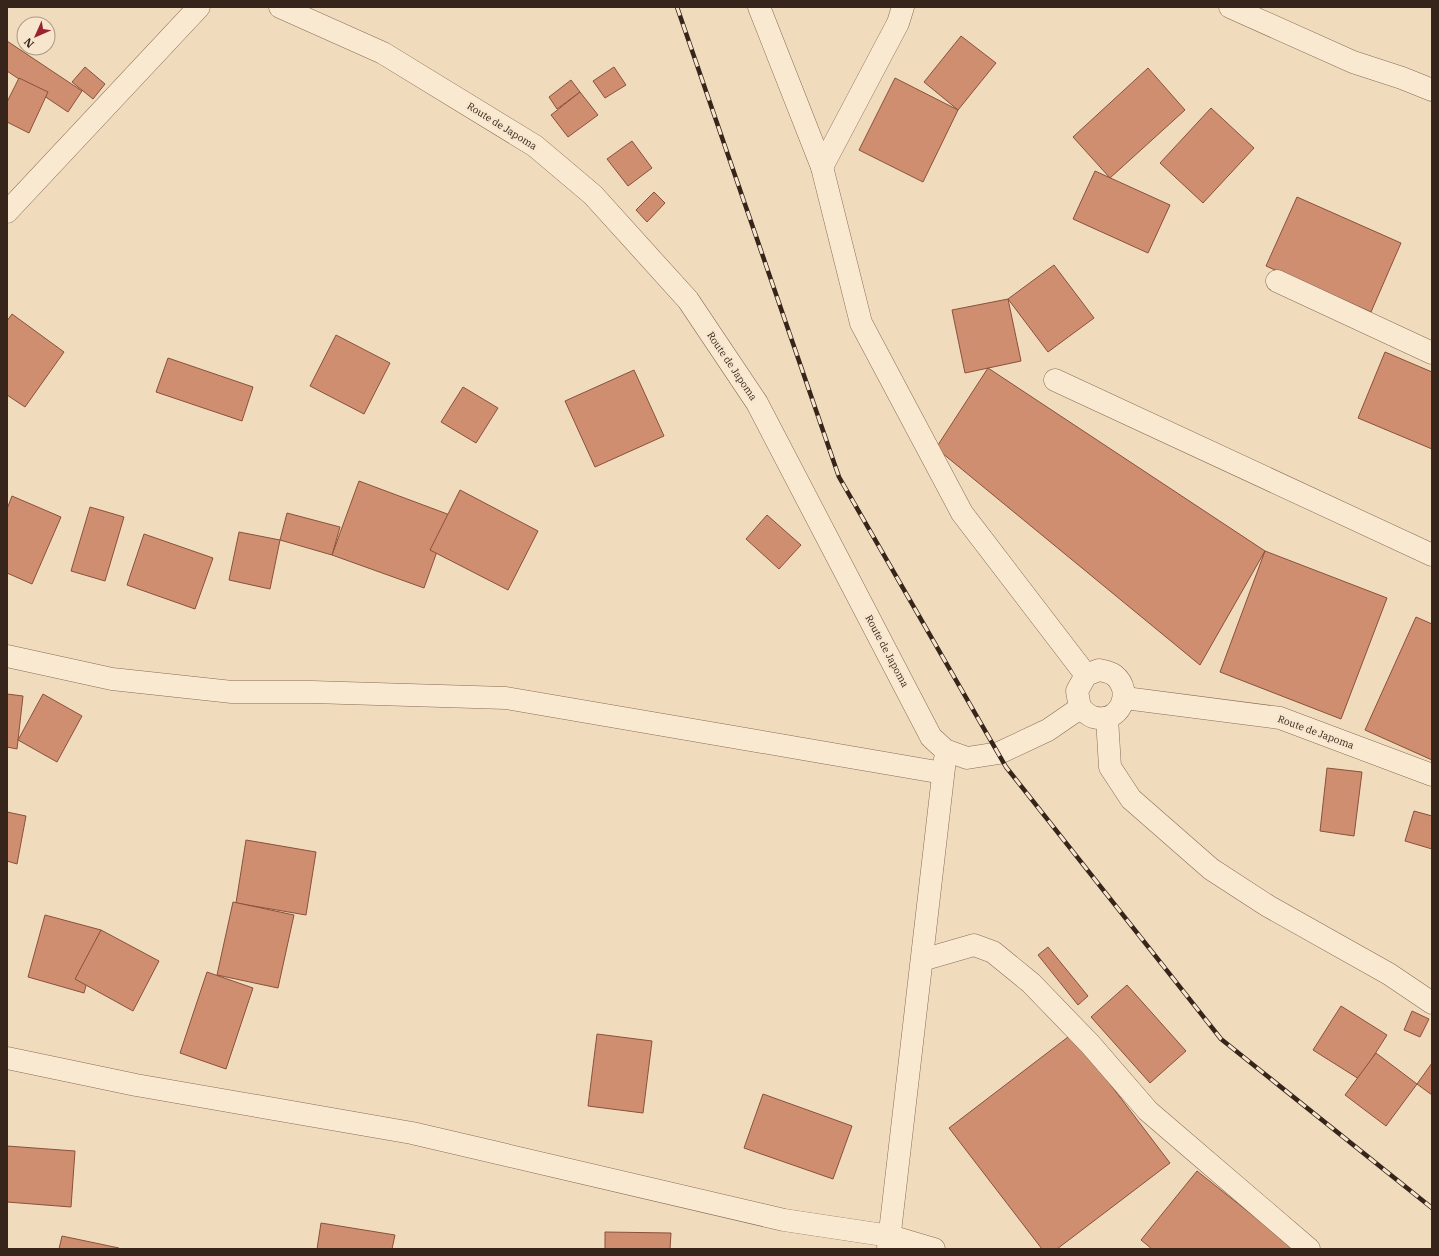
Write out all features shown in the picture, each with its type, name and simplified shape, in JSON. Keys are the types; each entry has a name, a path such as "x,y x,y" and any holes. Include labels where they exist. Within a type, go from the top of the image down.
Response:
{"street":[{"path":"7,212 199,7"},
{"name":"Route de Japoma","path":"280,7 383,53 535,146 593,195 683,294 757,403 931,737 946,750 967,758 999,753 1048,730 1080,708"},
{"path":"758,7 822,167 861,323 962,513 1086,675"},
{"path":"822,167 898,23 903,7"},
{"path":"1230,7 1261,13 1353,62 1402,78 1432,90"},
{"path":"1277,281 1432,353"},
{"path":"1055,380 1432,555"},
{"path":"7,656 112,679 232,692 312,692 506,698 943,773"},
{"path":"1099,670 1113,674 1122,684 1125,698 1119,710 1108,718 1092,717 1080,708 1077,691 1086,675 1099,670"},
{"name":"Route de Japoma","path":"1125,698 1280,718 1432,775"},
{"path":"1108,718 1110,767 1131,798 1205,864 1268,906 1389,974 1432,1003"},
{"path":"889,1242 946,750"},
{"path":"922,960 974,945 993,952 1036,989 1090,1044 1148,1111 1309,1249"},
{"path":"7,1058 136,1085 412,1133 784,1220 889,1242 934,1249"}],"building":[{"path":"961,36 996,63 958,110 924,82"},
{"path":"7,41 16,47 16,56 30,56 82,91 68,112 7,71"},
{"path":"85,67 105,84 93,99 72,82"},
{"path":"614,67 626,85 605,98 593,81"},
{"path":"1148,68 1185,110 1110,178 1073,137"},
{"path":"19,78 48,92 29,133 7,122 7,102"},
{"path":"895,78 958,110 923,182 859,150"},
{"path":"571,80 580,92 557,109 549,97"},
{"path":"580,92 598,115 568,137 551,115"},
{"path":"1211,108 1254,148 1203,203 1160,163"},
{"path":"632,141 652,168 628,186 607,159"},
{"path":"1095,171 1170,205 1148,253 1073,219"},
{"path":"654,192 665,203 647,222 636,210"},
{"path":"1297,197 1401,243 1371,312 1266,266"},
{"path":"1054,265 1094,318 1048,352 1008,299"},
{"path":"1008,299 1021,361 965,373 952,310"},
{"path":"12,314 64,352 25,407 7,395 7,321"},
{"path":"336,335 390,363 364,414 310,386"},
{"path":"1385,352 1432,372 1432,449 1358,418"},
{"path":"168,358 253,387 242,421 156,392"},
{"path":"988,368 1265,551 1200,665 936,448"},
{"path":"634,370 664,436 595,467 565,401"},
{"path":"463,387 498,408 476,443 441,422"},
{"path":"359,481 450,515 424,588 332,555"},
{"path":"460,490 538,531 508,590 430,550"},
{"path":"12,496 61,517 32,584 7,573 7,509"},
{"path":"90,507 124,517 105,581 71,571"},
{"path":"287,513 340,527 332,555 280,540"},
{"path":"767,515 801,545 779,569 746,539"},
{"path":"239,532 280,540 270,589 229,580"},
{"path":"144,534 213,558 195,609 127,585"},
{"path":"1265,551 1387,598 1341,719 1220,672"},
{"path":"1416,617 1432,624 1432,760 1365,730"},
{"path":"7,694 23,696 17,749 7,747"},
{"path":"43,694 82,716 57,762 18,740"},
{"path":"1327,768 1362,772 1354,836 1320,831"},
{"path":"1414,811 1432,816 1432,849 1405,841"},
{"path":"7,812 26,816 17,864 7,861"},
{"path":"246,840 316,852 306,915 236,903"},
{"path":"233,902 294,915 278,988 217,975"},
{"path":"45,915 101,930 84,993 28,977"},
{"path":"101,930 159,961 133,1011 75,979"},
{"path":"1048,947 1088,996 1078,1005 1038,955"},
{"path":"207,972 253,988 226,1069 180,1053"},
{"path":"1127,985 1186,1051 1150,1083 1091,1017"},
{"path":"1341,1006 1387,1035 1359,1079 1313,1050"},
{"path":"1412,1011 1429,1019 1420,1037 1404,1030"},
{"path":"597,1034 652,1041 643,1113 588,1106"},
{"path":"1072,1034 1170,1163 1057,1249 1042,1249 949,1128"},
{"path":"1376,1053 1417,1084 1386,1126 1345,1095"},
{"path":"1432,1063 1432,1095 1417,1084"},
{"path":"763,1094 852,1126 833,1179 744,1148"},
{"path":"7,1146 75,1151 71,1207 7,1202"},
{"path":"1197,1171 1295,1249 1152,1249 1141,1240"},
{"path":"321,1223 395,1235 392,1249 317,1249"},
{"path":"605,1232 671,1233 670,1249 605,1249"},
{"path":"62,1236 119,1248 59,1249"}],"railway":[{"path":"677,7 839,477 1006,767 1221,1039 1432,1208"}]}
